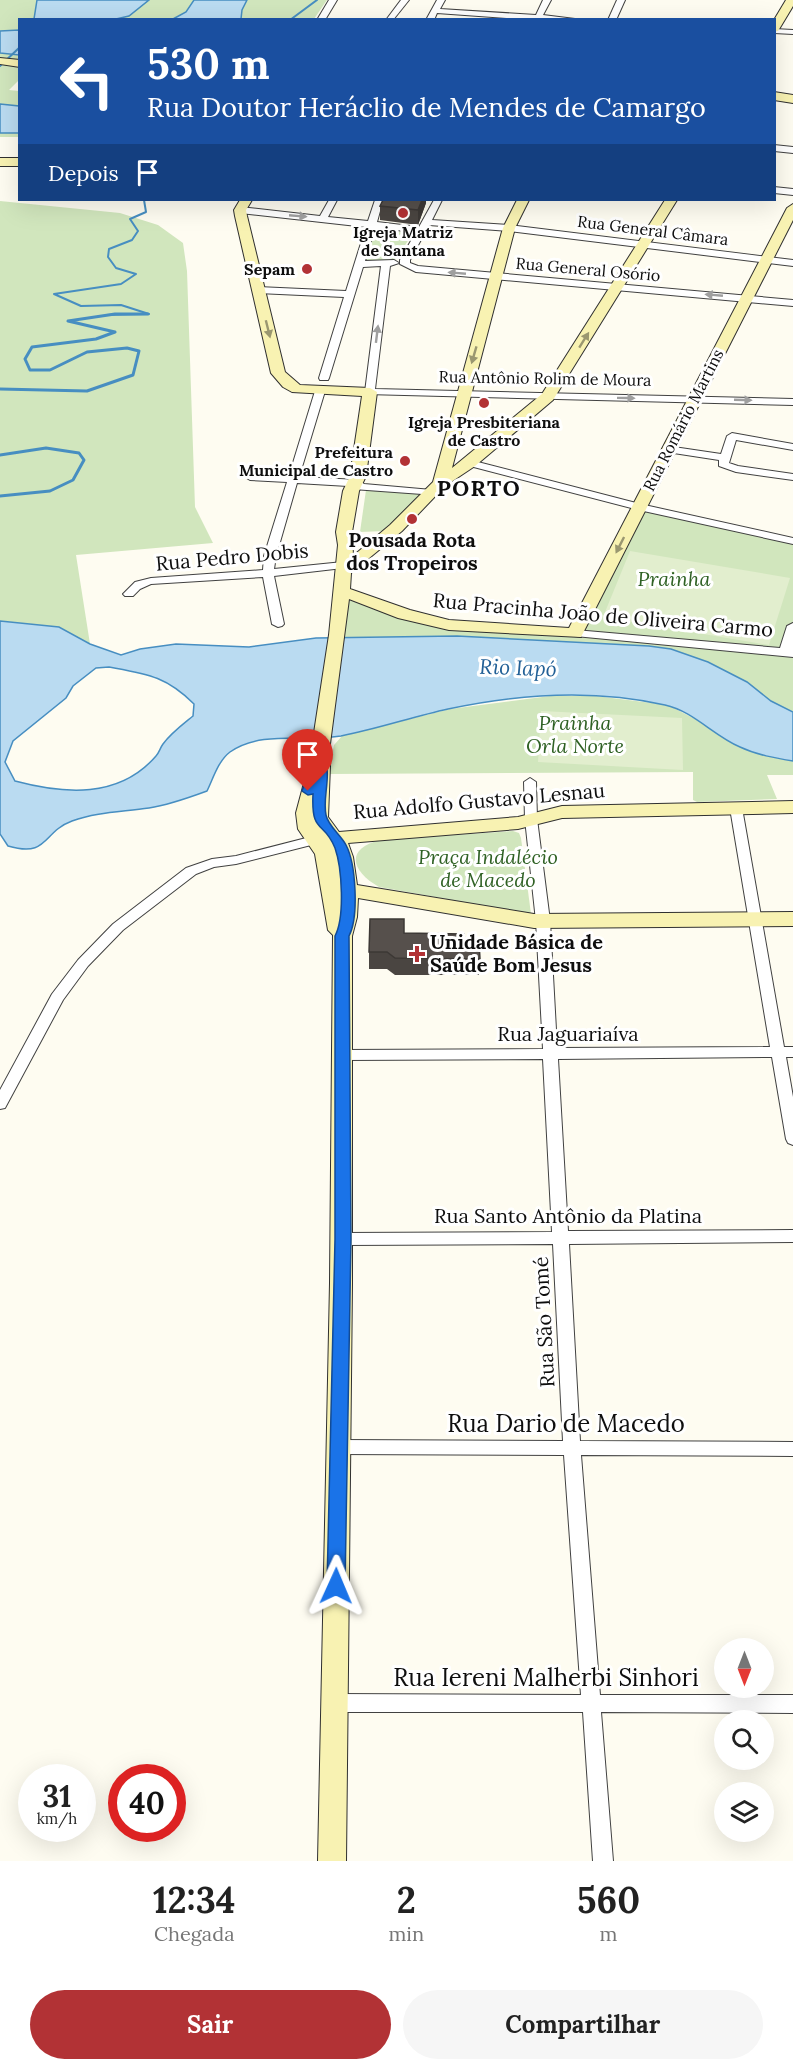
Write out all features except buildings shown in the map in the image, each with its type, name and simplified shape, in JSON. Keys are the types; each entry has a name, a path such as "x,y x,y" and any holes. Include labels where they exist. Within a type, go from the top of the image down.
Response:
{"street":[{"path":"322,18 333,0"},
{"path":"391,18 405,0"},
{"path":"431,18 441,0"},
{"path":"435,11 537,18 547,0"},
{"path":"613,18 621,0"},
{"path":"776,26 791,0"},
{"path":"776,30 793,32"},
{"path":"0,61 16,63"},
{"path":"776,96 793,99"},
{"path":"776,148 793,150"},
{"path":"0,162 18,162"},
{"path":"776,190 793,192"},
{"path":"323,218 332,201"},
{"path":"278,624 269,577 270,556 380,201"},
{"path":"359,264 386,264 405,260 437,201"},
{"path":"444,476 463,394 509,228 522,201"},
{"path":"343,569 367,553 396,528 444,476 470,463 548,397 670,201"},
{"path":"243,205 258,290 350,294"},
{"name":"Rua General Câmara","path":"243,205 373,225 509,228 793,263"},
{"name":"Rua Romário Martins","path":"575,633 693,399 793,208"},
{"name":"Rua General Osório","path":"405,260 405,264 416,269 793,303"},
{"path":"339,885 324,854 307,829 305,813 308,791 320,751 386,264"},
{"name":"Rua Antônio Rolim de Moura","path":"258,290 278,373 288,384 297,389 322,384 370,392 793,402"},
{"path":"793,447 732,436 723,464 728,467 793,477"},
{"path":"668,449 724,458"},
{"path":"470,463 639,507 793,541"},
{"path":"250,477 356,483 444,476"},
{"path":"347,543 396,528"},
{"path":"347,543 367,553"},
{"name":"Rua Pedro Dobis","path":"129,594 140,583 151,581 269,577 343,569"},
{"name":"Rua Pracinha João de Oliveira Carmo","path":"341,591 404,614 449,625 575,633 789,653"},
{"path":"789,653 793,626"},
{"path":"320,751 319,813 321,822 342,848 339,885 346,928 342,936 343,1239 332,1861"},
{"name":"Rua São Tomé","path":"530,782 531,819 543,921 572,1448 603,1861"},
{"name":"Rua Adolfo Gustavo Lesnau","path":"314,840 495,825 562,812 793,807"},
{"path":"736,808 793,1139"},
{"path":"0,1104 57,997 83,963 118,927 191,871 212,863 246,858 314,840"},
{"path":"339,885 512,919 543,921 793,919"},
{"name":"Rua Jaguariaíva","path":"343,1055 793,1052"},
{"name":"Rua Santo Antônio da Platina","path":"343,1239 793,1236"},
{"name":"Rua Dario de Macedo","path":"338,1447 793,1449"},
{"name":"Rua Iereni Malherbi Sinhori","path":"334,1703 793,1704"}],"green space":[{"path":"0,0 327,0 315,18 18,18 18,81 9,90 18,91 18,137 0,137"},
{"path":"0,201 120,213 158,225 183,243 187,271 195,507 213,543 76,555 90,644 59,627 0,621"},
{"path":"373,229 413,233 394,262 364,262"},
{"path":"366,490 427,494 385,531 360,532"},
{"name":"Prainha","path":"641,508 793,544 793,651 581,631"},
{"path":"630,551 790,578 769,645 603,617"},
{"name":"Prainha","path":"344,597 401,616 793,654 793,712 771,701 747,682 708,662 671,649 457,636 340,638"},
{"name":"Prainha Orla Norte","path":"550,696 596,696 668,705 766,756 793,761 793,775 767,775 777,799 697,802 693,800 693,772 328,774 334,745 342,736 450,709"},
{"path":"541,711 682,718 683,770 538,762"},
{"name":"Praça Indalécio de Macedo","path":"513,831 519,833 521,838 531,914 379,887 363,875 356,861 361,849 380,840"}],"water":[{"path":"37,0 149,0 129,16 120,18 34,18"},
{"path":"194,0 247,0 241,18 175,18 186,12"},
{"path":"18,30 18,55 0,53 0,31"},
{"path":"0,104 18,106 18,133 0,133"},
{"name":"Rio Iapó","path":"0,621 59,627 90,644 121,655 140,649 176,644 249,647 316,638 457,636 649,646 671,649 708,662 747,682 771,701 793,712 793,761 746,750 675,708 638,700 556,695 475,704 341,736 270,739 242,745 222,760 207,791 164,805 81,818 62,826 44,842 31,849 8,846 0,834","holes":["109,667 145,674 174,687 194,704 193,716 170,736 157,755 141,770 125,780 90,790 52,789 15,781 5,762 13,741 66,698 73,686 96,668"]}],"waterway":[{"path":"293,18 317,0"},
{"path":"0,66 18,49"},
{"path":"109,315 149,314 121,305 81,306 54,294 121,284 136,274 116,268 108,257 109,249 132,240 138,231 130,219 146,212 144,201"},
{"path":"109,315 148,314"},
{"path":"0,389 87,391 133,375 139,351 127,348 87,352 50,370 30,370 25,359 32,347 96,339 115,332 68,321 109,315"},
{"path":"0,455 46,448 79,453 84,460 73,480 50,491 0,496"}],"place":[{"name":"Igreja Matriz de Santana","path":"403,213"},
{"name":"Sepam","path":"307,269"},
{"name":"Igreja Presbiteriana de Castro","path":"484,403"},
{"name":"Prefeitura Municipal de Castro","path":"405,461"},
{"name":"Pousada Rota dos Tropeiros","path":"412,519"},
{"name":"Unidade Básica de Saúde Bom Jesus","path":"417,954"}],"district":[{"name":"PORTO","path":"479,488"}],"route":[{"path":"308,791 316,762 319,759 321,765 319,813 321,822 342,848 348,881 346,928 342,936 343,1239 339,1348 336,1586"}]}
